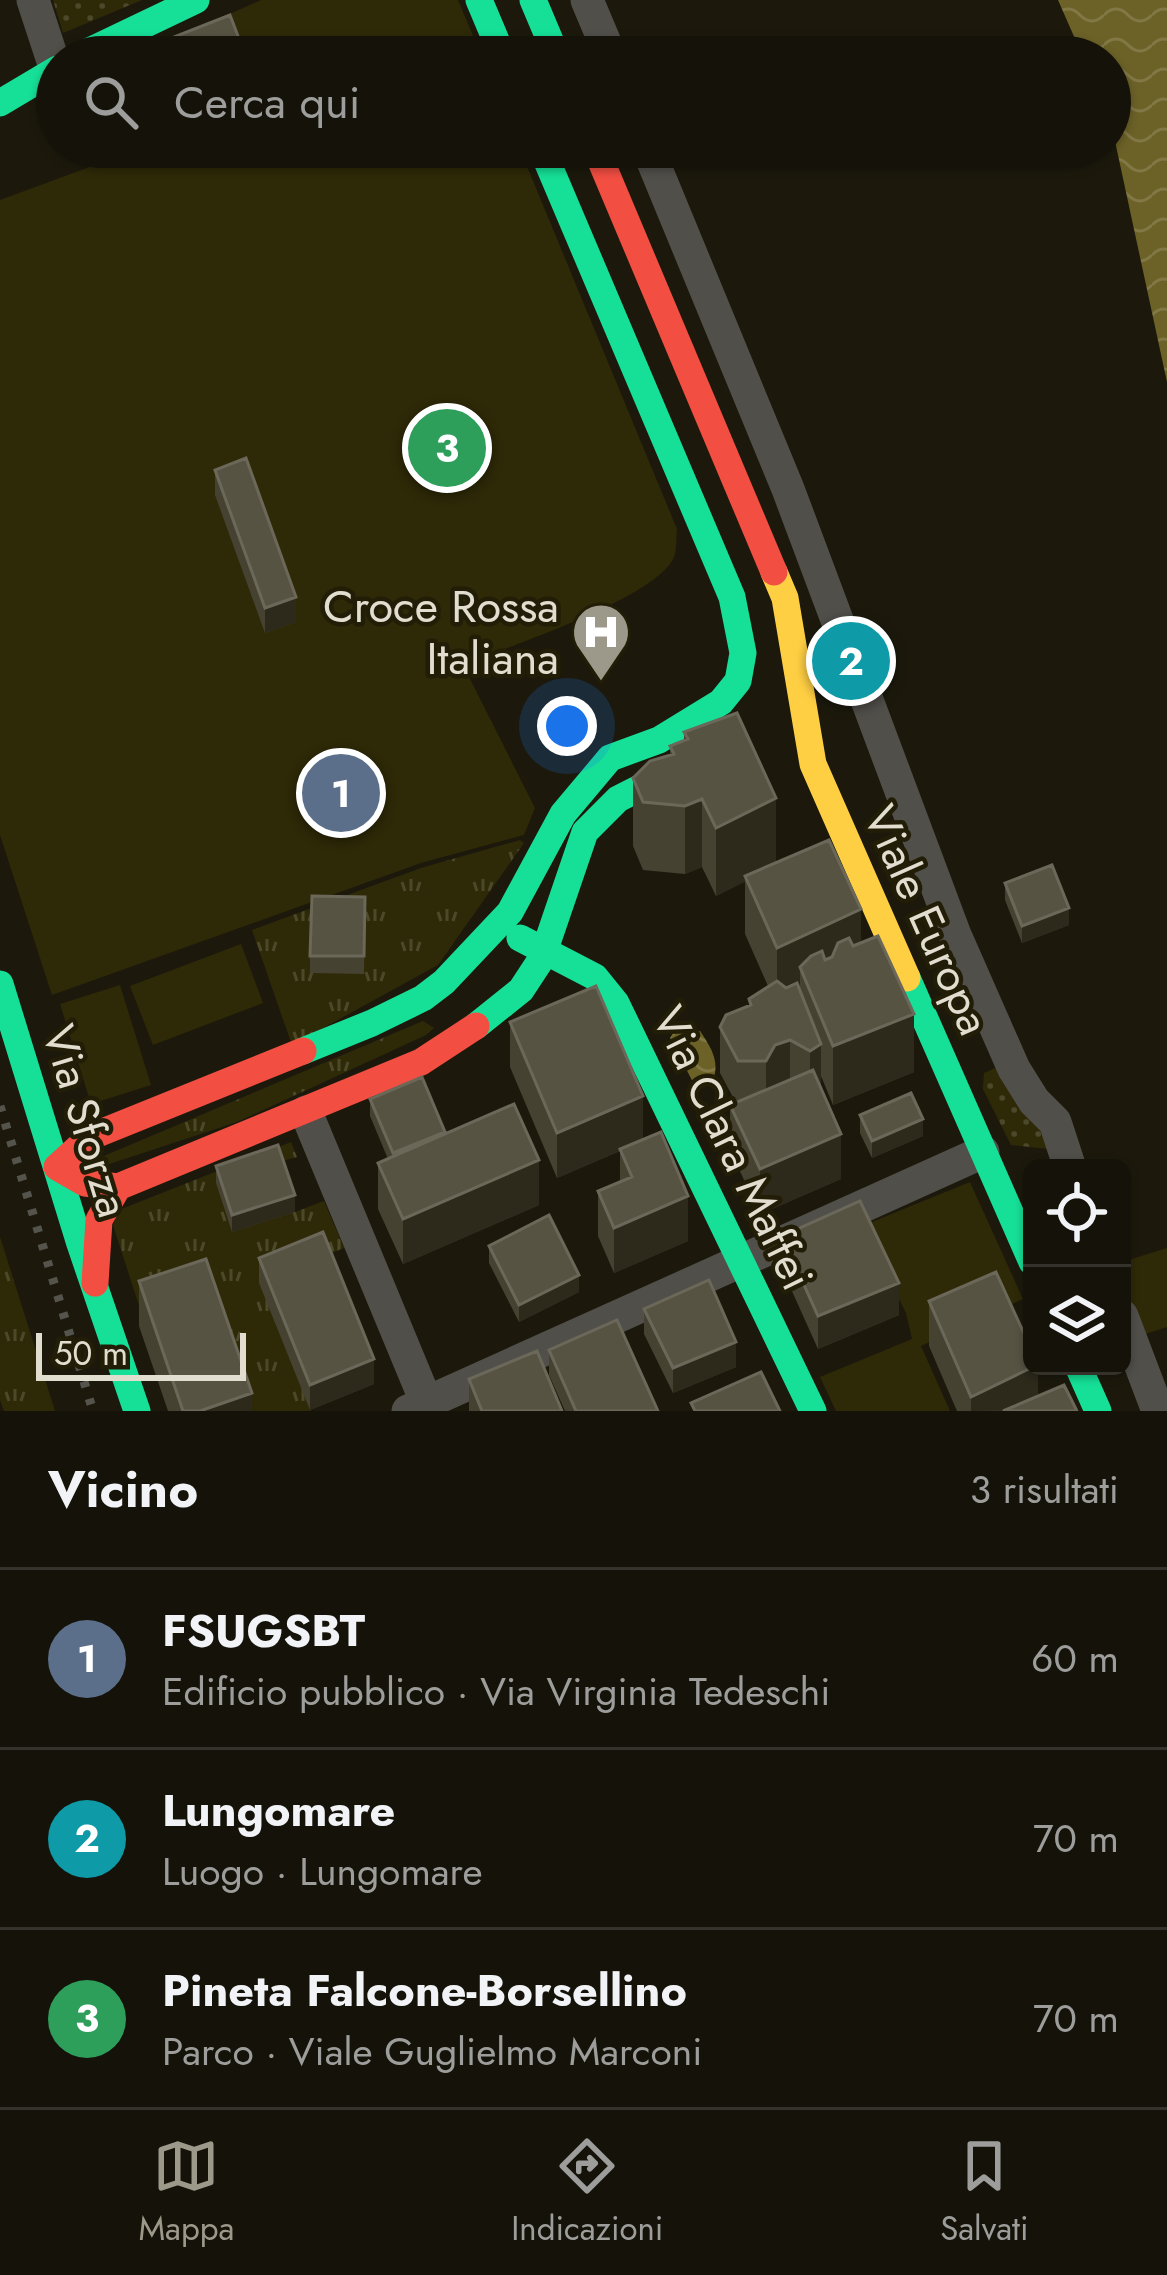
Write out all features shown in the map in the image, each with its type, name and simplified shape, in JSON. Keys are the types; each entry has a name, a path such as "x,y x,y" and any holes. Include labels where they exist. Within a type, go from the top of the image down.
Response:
{"street":[{"path":"33,0 45,36"},
{"path":"121,36 196,0"},
{"path":"478,0 494,36"},
{"path":"532,0 548,36"},
{"path":"587,0 602,36"},
{"path":"0,103 36,81"},
{"path":"551,168 732,596 743,653 738,681 721,703 659,740 610,758 563,814 510,909 470,957 423,998 91,1137 57,1167 89,1186 118,1187 421,1062 498,1012 520,990 545,951 585,832 618,799 714,749"},
{"name":"Viale Europa","path":"604,168 785,598 813,764 1023,1242"},
{"path":"656,168 788,489 955,935 1014,1069 1034,1101 1055,1122 1067,1159"},
{"path":"746,717 766,622 758,534"},
{"path":"510,909 536,904 557,921"},
{"name":"Via Clara Maffei","path":"510,909 517,937 595,977 616,1003 814,1411"},
{"name":"Via Sforza","path":"0,984 137,1411"},
{"path":"306,1112 422,1409 983,1152"},
{"path":"95,1282 95,1226 101,1205 118,1187"},
{"path":"1131,1340 1158,1411"},
{"path":"1082,1375 1099,1411"}],"green space":[{"path":"53,0 142,0 63,33"},
{"path":"261,0 458,0 473,36 180,36"},
{"path":"87,168 528,168 677,529 674,557 640,589 579,620 463,665 535,808 524,835 421,863 52,995 0,835 0,200"},
{"path":"520,840 524,843 438,965 292,1045 252,930 421,868"},
{"path":"241,944 263,1003 153,1045 130,986"},
{"path":"120,985 151,1085 91,1104 60,1004"},
{"path":"423,1021 434,1028 426,1035 237,1122 88,1171 92,1161"},
{"path":"1002,1065 1027,1088 1048,1149 1011,1145 983,1089 984,1073"},
{"path":"291,1142 297,1157 278,1162 295,1212 324,1201 344,1248 260,1283 311,1411 243,1411 145,1324 113,1225 119,1210"},
{"path":"970,1182 1023,1299 921,1346 950,1411 836,1411 820,1377 912,1339 906,1313 862,1226"},
{"path":"0,1237 55,1411 4,1411 0,1400"},
{"path":"1167,1248 1167,1327 1131,1339 1131,1267 1131,1259"}],"water":[{"path":"1058,0 1167,0 1167,382 1121,168 1131,168 1131,36 1074,36"},
{"path":"676,1029 700,1031 705,1038 715,1064 711,1085 696,1088 670,1038"}],"building":[{"path":"230,15 238,36 176,36"},
{"path":"246,458 296,597 265,608 215,470"},
{"path":"737,713 776,798 716,828 702,799 685,806 643,802 633,778 650,761 674,754 670,746 688,739 684,732"},
{"path":"829,840 861,909 777,948 745,876"},
{"path":"1052,865 1069,908 1022,926 1005,883"},
{"path":"312,896 365,897 364,956 310,956"},
{"path":"878,936 914,1014 833,1046 800,967 822,951 825,960 832,957 838,943 849,938 853,946"},
{"path":"777,981 786,988 797,983 821,1044 810,1051 790,1040 775,1045 766,1061 738,1061 720,1027 726,1015 751,1005 749,999"},
{"path":"596,986 643,1096 557,1133 510,1022"},
{"path":"813,1070 841,1134 760,1169 730,1105"},
{"path":"422,1077 445,1132 393,1153 370,1099"},
{"path":"911,1093 923,1119 872,1141 860,1115"},
{"path":"514,1104 539,1160 403,1219 378,1163"},
{"path":"661,1132 688,1196 614,1228 598,1191 632,1177 620,1149"},
{"path":"278,1145 295,1195 232,1215 216,1166"},
{"path":"860,1201 899,1283 818,1316 782,1236"},
{"path":"549,1215 579,1275 519,1305 489,1246"},
{"path":"323,1232 374,1359 310,1385 259,1258"},
{"path":"206,1259 252,1393 200,1411 183,1411 139,1281"},
{"path":"996,1272 1023,1331 1023,1372 971,1397 929,1301"},
{"path":"709,1280 736,1342 673,1368 644,1309"},
{"path":"617,1320 658,1411 576,1411 549,1350"},
{"path":"537,1351 562,1411 482,1411 469,1379"},
{"path":"761,1372 780,1411 695,1411 691,1403"},
{"path":"1064,1385 1077,1411 1003,1411"}],"railway":[{"path":"0,1106 93,1411"}],"traffic: fast":[{"path":"121,36 196,0"},
{"path":"479,0 494,36"},
{"path":"533,0 548,36"},
{"path":"0,103 36,82"},
{"path":"303,1051 372,1023 444,982 510,912 563,814 610,758 659,740 721,702 738,681 743,653 732,597 550,168"},
{"path":"476,1026 521,990 542,958 585,832 618,799 689,763"},
{"path":"520,938 595,977 616,1003 813,1411"},
{"path":"907,978 1023,1242"},
{"path":"0,984 137,1411"},
{"path":"1082,1375 1098,1411"}],"traffic: slow":[{"path":"774,572 785,598 813,764 907,978"}],"traffic: jam":[{"path":"604,168 774,572"},
{"path":"95,1283 99,1220 118,1187 421,1062 476,1026"},
{"path":"118,1187 85,1183 57,1167 90,1137 303,1051"}],"place":[{"name":"Pineta Falcone-Borsellino","path":"447,448"},
{"name":"Lungomare","path":"851,661"},
{"name":"Croce Rossa Italiana","path":"601,683"},
{"name":"FSUGSBT","path":"341,793"}]}
